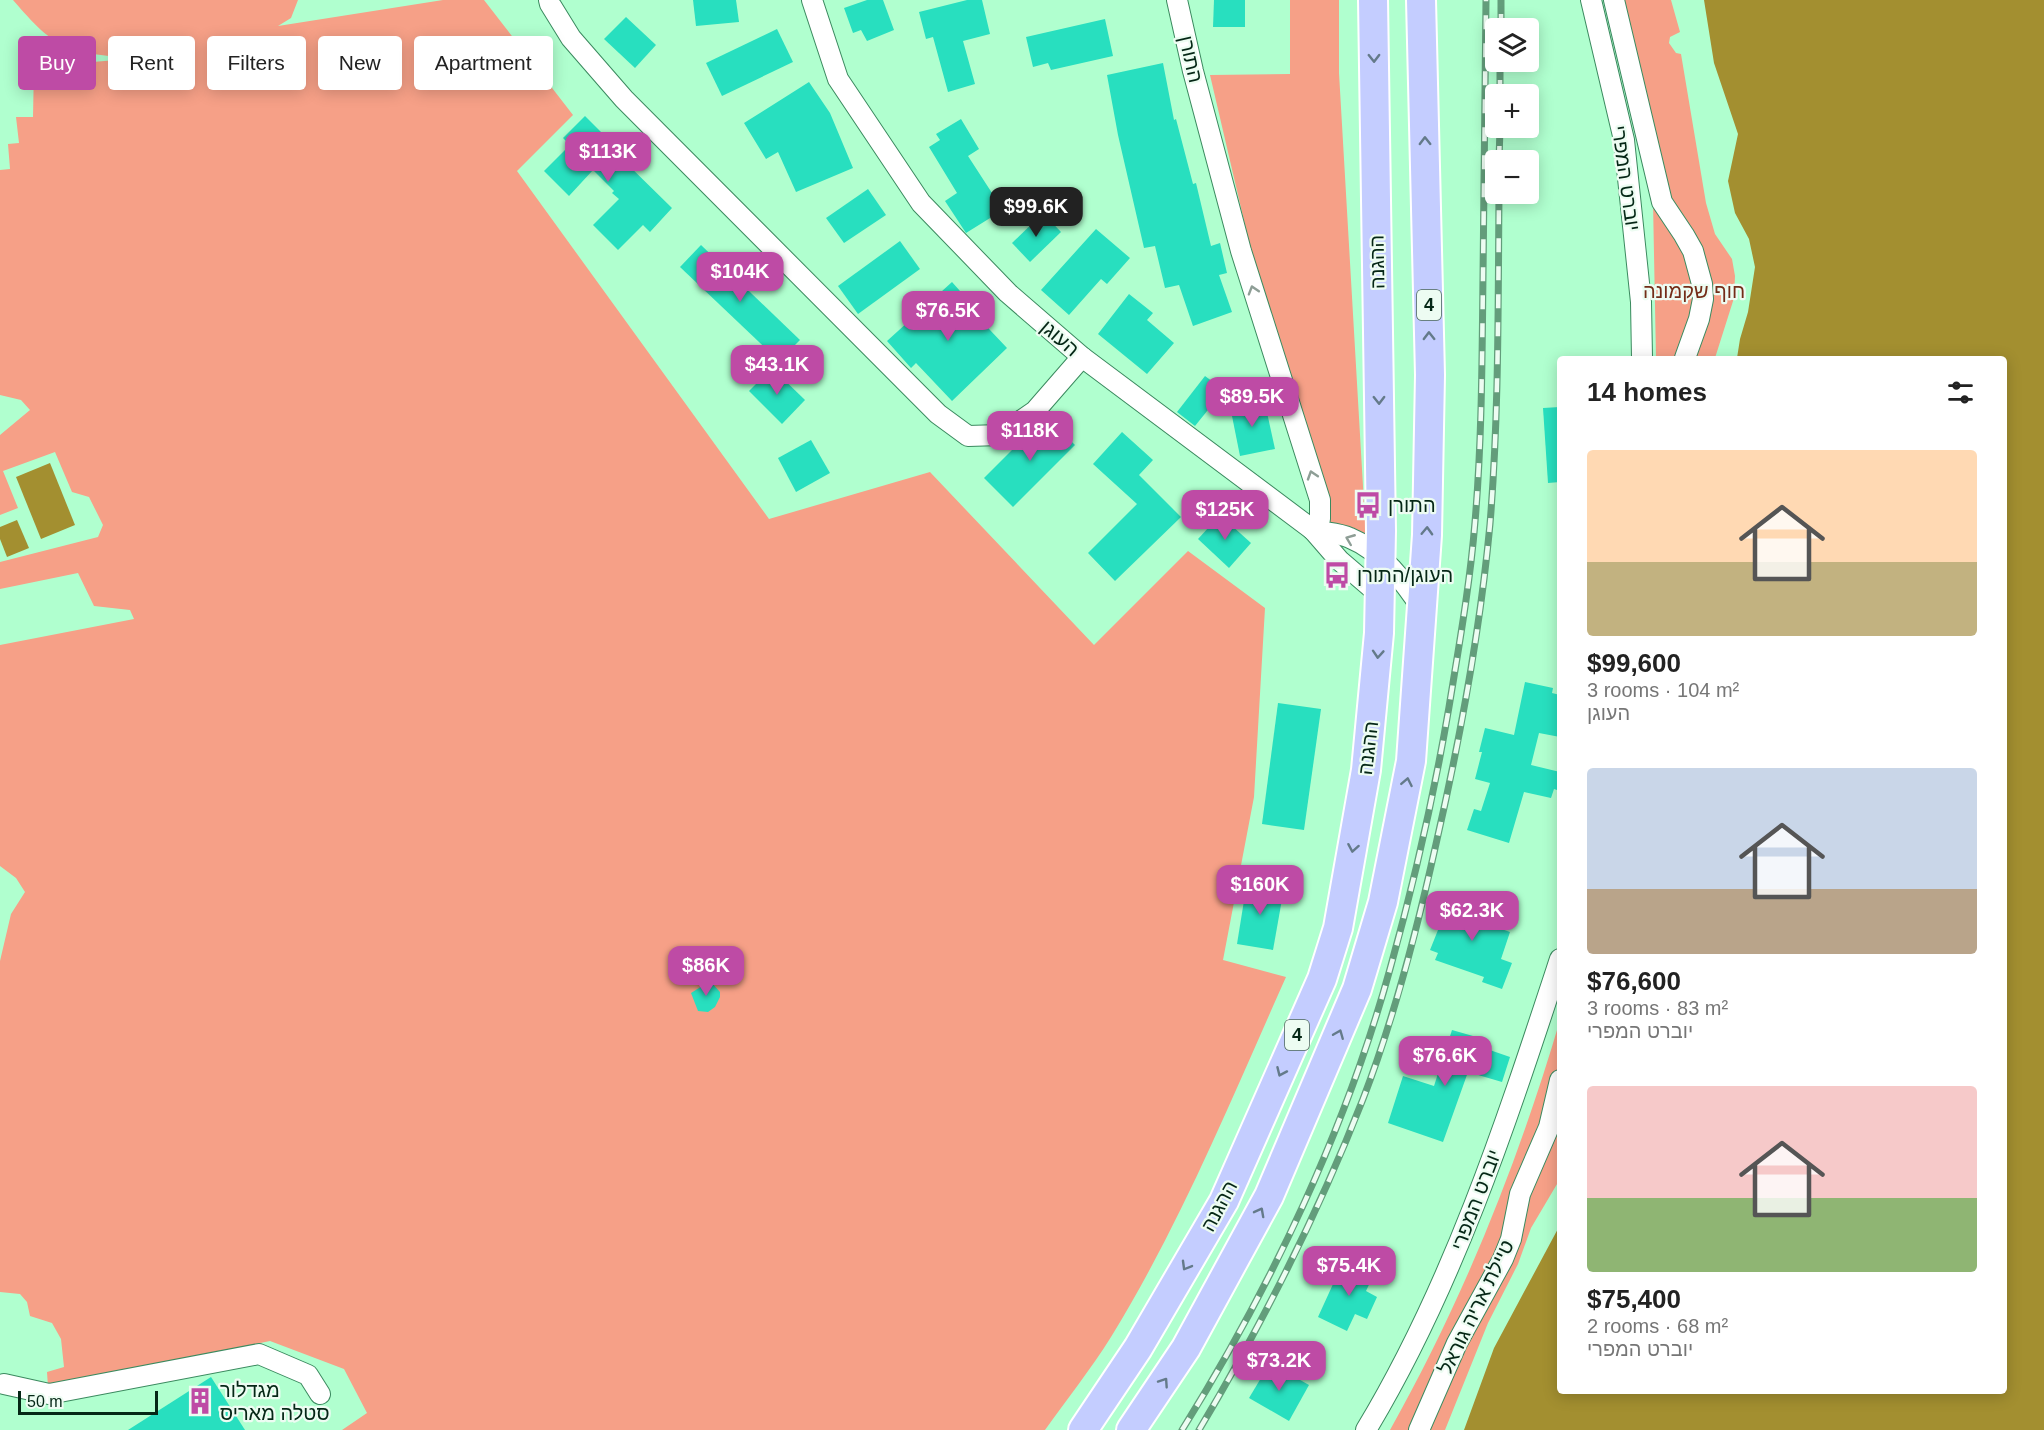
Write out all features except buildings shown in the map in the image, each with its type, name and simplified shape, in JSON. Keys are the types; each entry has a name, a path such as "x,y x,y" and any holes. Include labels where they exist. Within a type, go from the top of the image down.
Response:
{"highway":[{"name":"ההגנה","path":"1083,1430 1138,1348 1224,1201 1322,980 1338,928 1366,770 1375,691 1381,596 1373,0"},
{"name":"ההגנה","path":"1131,1430 1186,1348 1269,1196 1357,989 1383,902 1411,762 1427,535 1430,375 1421,0"}],"street":[{"path":"549,0 571,38 624,99 938,414 968,436 1000,435 1035,411 1082,357"},
{"name":"העוגן","path":"812,0 838,79 921,203 1008,293 1082,357 1313,530 1339,560 1381,596"},
{"name":"התורן","path":"1177,0 1193,71 1241,251 1320,500 1320,519 1313,530"},
{"name":"יוברט המפרי","path":"1591,0 1624,140 1641,302 1642,356"},
{"path":"1614,0 1662,202 1693,251 1702,284 1703,299 1699,319 1686,356"},
{"name":"העוגן","path":"1313,530 1351,538 1381,559 1403,583 1423,611"},
{"name":"יוברט המפרי","path":"1366,1430 1389,1392 1450,1268 1510,1111 1557,968"},
{"name":"טיילת אריה גוראל","path":"1419,1430 1457,1343 1503,1259 1511,1239 1520,1194 1549,1126 1557,1093"},
{"path":"4,1384 49,1394 259,1354 308,1375 320,1394"}],"green space":[{"path":"13,0 298,0 291,18 278,26 443,0 484,0 512,36 414,36 414,90 553,89 573,115 517,171 769,519 930,472 1094,645 1188,551 1265,608 1254,797 1223,960 1286,977 1205,1160 1160,1250 1111,1337 1045,1430 342,1430 367,1413 344,1369 270,1341 48,1387 47,1372 64,1367 61,1339 52,1323 30,1316 27,1302 20,1294 0,1292 0,961 11,914 25,892 16,878 0,866 0,645 134,619 130,610 94,606 78,573 0,589 0,562 98,537 103,525 89,497 72,492 55,452 3,471 18,508 0,515 0,435 30,410 21,400 0,395 0,170 10,169 8,144 19,143 16,117 33,117 34,90 96,90 96,62 108,61 108,90 195,90 195,36 108,36 108,56 96,54 96,36 49,36"},
{"path":"1290,0 1339,0 1339,73 1366,538 1321,527 1252,255 1210,75 1290,74"},
{"name":"חוף שקמונה","path":"1609,0 1671,0 1680,32 1670,37 1669,43 1676,53 1681,54 1706,203 1715,234 1732,259 1735,276 1734,298 1716,356 1656,356 1653,202"},
{"path":"1557,1030 1557,1184 1531,1228 1518,1264 1488,1323 1445,1430 1390,1430 1417,1381 1487,1230 1544,1073"}],"shaded area":[{"path":"1704,0 2044,0 2044,1430 1464,1430 1494,1348 1557,1231 1557,1394 2007,1394 2007,356 1737,356 1748,312 1755,267 1749,239 1735,213 1728,181 1738,134 1714,63"},
{"path":"50,463 75,525 41,539 16,477"},
{"path":"17,520 29,548 7,557 0,539 0,527"}],"railway":[{"path":"1182,1430 1275,1264 1328,1148 1372,1029 1390,969 1430,806 1464,615 1477,491 1482,368 1486,0"},
{"path":"1501,0 1501,18"},
{"path":"1500,72 1500,84"},
{"path":"1499,150 1500,138"},
{"path":"1199,1430 1288,1268 1346,1142 1385,1036 1421,908 1461,725 1486,564 1497,400 1499,204"}],"place":[{"name":"התורן","path":"1368,505"},
{"name":"העוגן/התורן","path":"1337,575"},
{"name":"מגדלור סטלה מאריס","path":"200,1401"}]}
